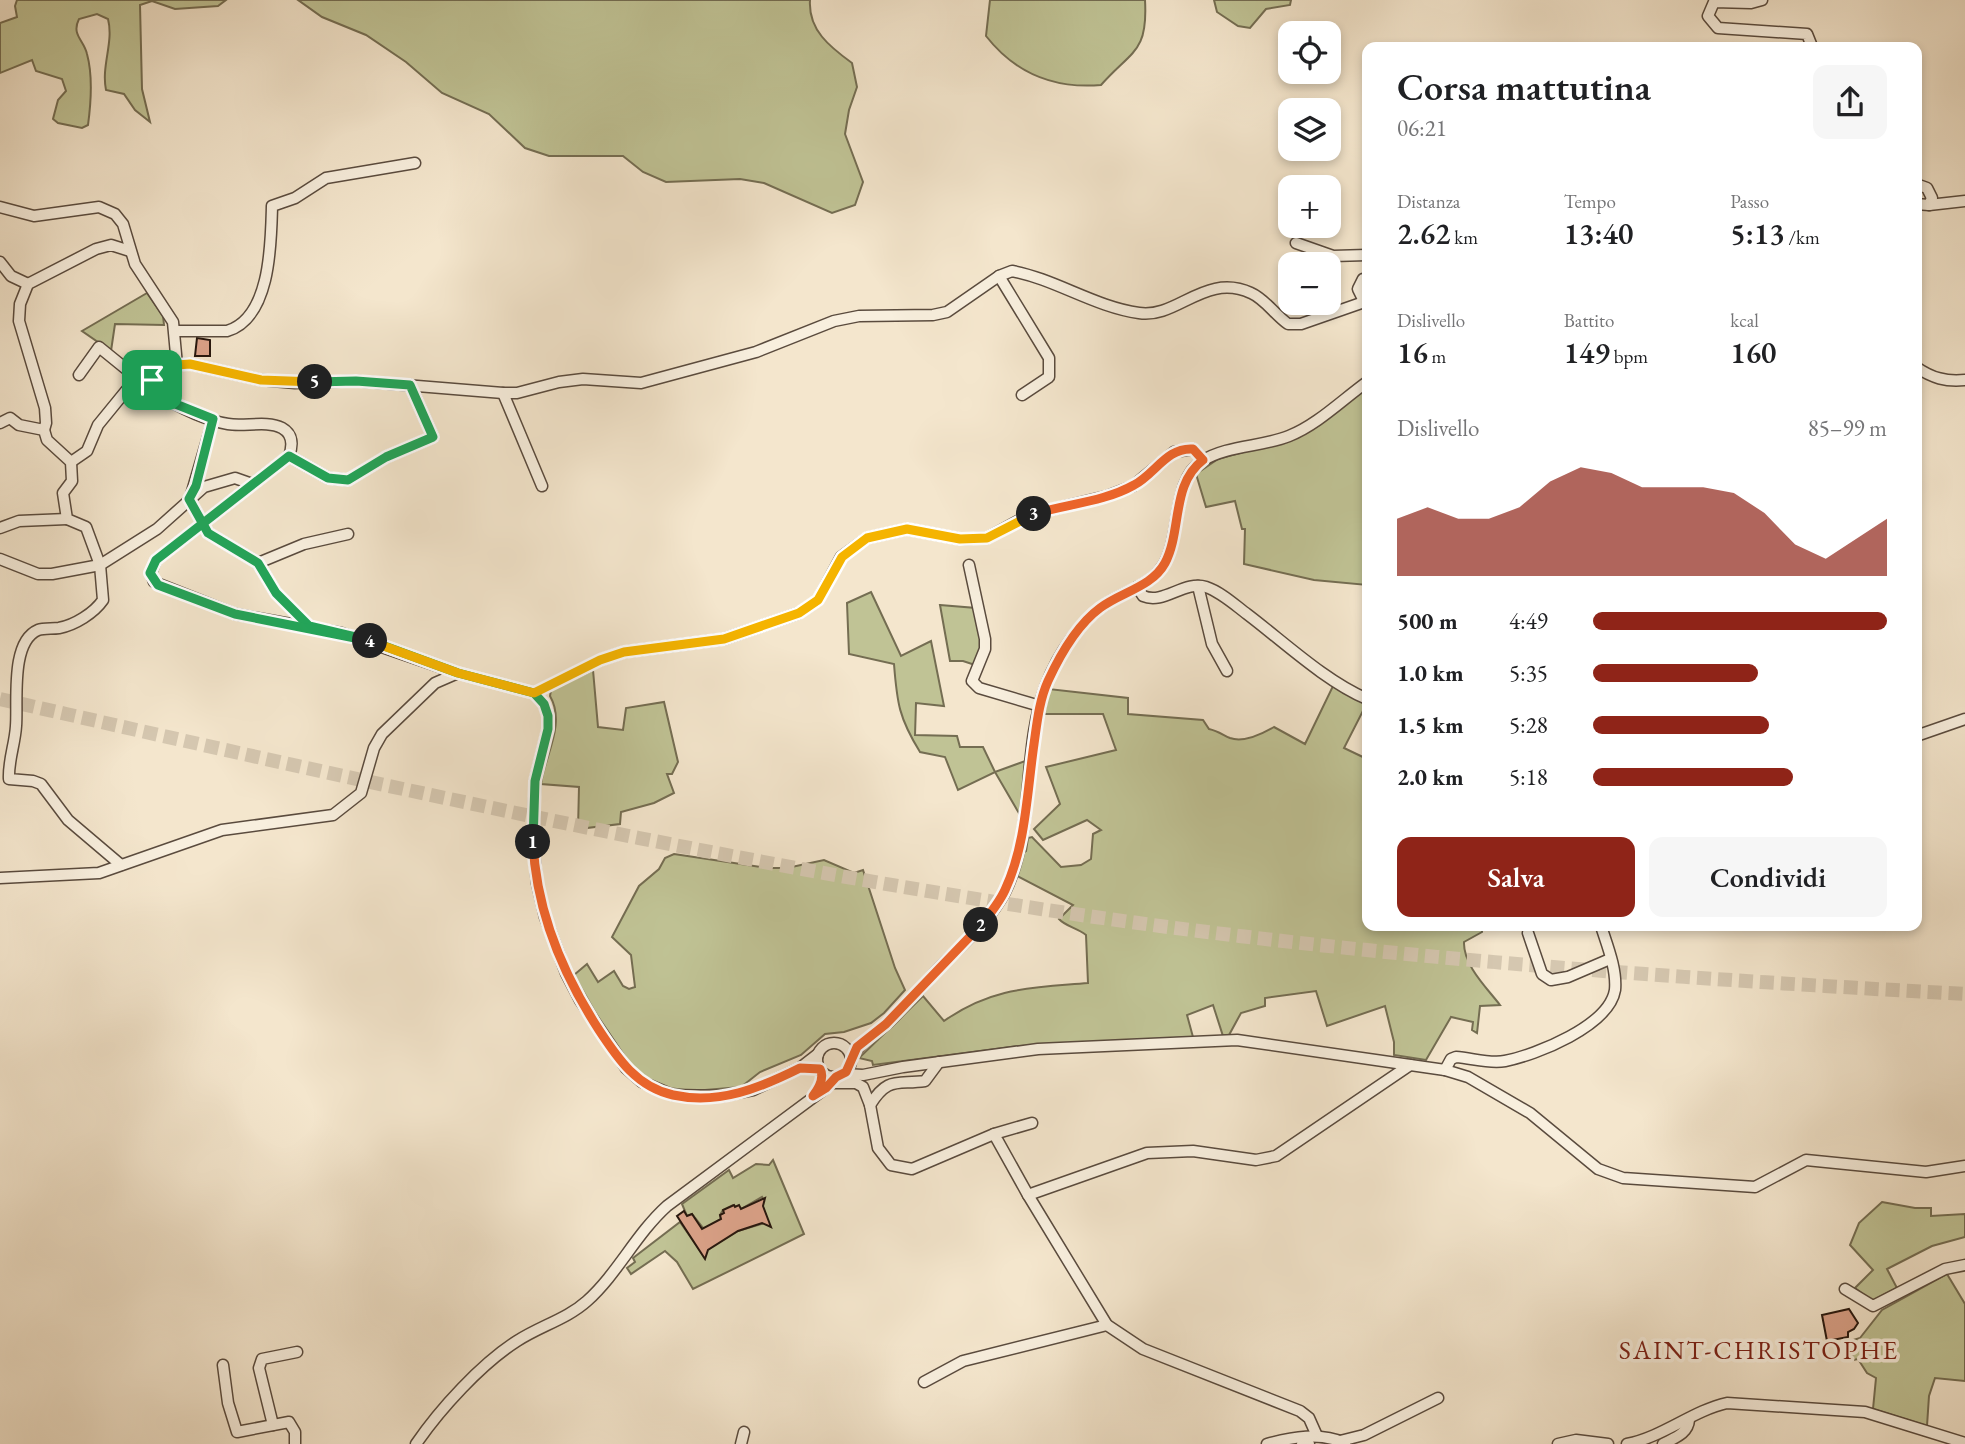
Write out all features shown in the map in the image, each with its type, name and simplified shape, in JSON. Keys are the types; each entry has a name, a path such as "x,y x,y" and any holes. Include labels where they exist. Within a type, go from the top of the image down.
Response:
{"street":[{"path":"1762,0 1751,3 1714,2 1708,16 1718,28 1807,34 1810,42"},
{"path":"174,331 227,331 234,329 247,317 265,285 272,206 295,198 326,178 415,163"},
{"path":"1922,186 1927,188 1932,198 1929,205"},
{"path":"1922,204 1965,201"},
{"path":"0,207 34,216 54,215 85,207 108,210 123,224 135,264 169,315 174,331 177,365"},
{"path":"1296,243 1334,256 1362,255"},
{"path":"67,519 63,493 72,481 71,462 47,440 44,430 45,408 19,321 20,304 28,284 96,249 111,245 130,251"},
{"path":"0,262 12,276 28,284"},
{"path":"79,374 99,347 138,376 152,380 177,365 190,364 261,380 295,383 356,381 503,393 517,393 583,379 641,383 757,352 834,321 859,316 933,315 947,312 999,276 1017,272 1141,314 1171,307 1202,292 1229,288 1256,296 1276,316 1289,324 1301,324 1362,302"},
{"path":"999,276 1049,358 1049,377 1022,395"},
{"path":"1362,281 1358,289 1362,297"},
{"path":"1922,371 1948,382 1965,380"},
{"path":"71,462 87,451 98,425 138,376"},
{"path":"152,380 154,392 168,401 213,419 229,424 279,426 290,436 289,456"},
{"path":"289,456 328,478 348,480 386,457 433,437 410,385"},
{"path":"415,1444 488,1364 517,1341 586,1302 667,1206 837,1078 857,1047 870,1034 886,1024 971,937 1005,890 1023,824 1040,706 1052,673 1073,638 1097,610 1156,575 1164,565 1171,551 1189,474 1203,460 1288,436 1307,426 1362,386"},
{"path":"503,393 542,486"},
{"path":"0,423 10,418 19,425 44,430"},
{"path":"189,499 196,486 213,419"},
{"path":"534,693 600,660 624,652 724,639 799,613 818,600 842,557 867,538 907,529 960,539 987,538 1029,515 1107,496 1133,486 1174,452 1193,449 1203,460"},
{"path":"289,456 153,564 150,573 154,582 235,614 309,626 368,640 458,673 534,693 544,704 548,716 548,729 535,781 533,843 537,883 545,917 566,973 626,1068 642,1082 673,1095 703,1098 752,1090 800,1068 825,1045 870,1034"},
{"path":"0,559 38,574 100,565 157,529 204,487 226,479 242,479 251,484"},
{"path":"189,499 202,523 215,539 258,563 276,593 309,626"},
{"path":"0,528 19,521 67,519 86,527 100,565 103,600 97,608 67,626 39,629 24,646 17,671 16,727 9,779 33,781 41,785 68,820 121,865"},
{"path":"258,563 304,544 348,534"},
{"path":"969,565 985,639 985,649 972,681 979,688 1040,706"},
{"path":"1137,587 1143,596 1153,599 1186,587 1198,586 1214,591 1335,682 1362,696"},
{"path":"1198,586 1212,644 1227,671"},
{"path":"0,878 70,877 99,873 222,830 334,815 361,793 374,748 392,723 435,683 458,673"},
{"path":"1922,734 1965,719"},
{"path":"1445,1070 1451,1059 1456,1057 1504,1061 1581,1031 1611,1000 1615,983 1603,931"},
{"path":"1528,933 1542,974 1551,980 1568,977 1611,959"},
{"path":"837,1078 1038,1049 1237,1040 1445,1070 1468,1077 1530,1113 1598,1169 1623,1178 1755,1187 1764,1185 1806,1160 1926,1172 1965,1166"},
{"path":"838,1043 848,1049 851,1060 874,1072"},
{"path":"813,1096 821,1083 818,1054"},
{"path":"870,1105 879,1091 890,1084 925,1081 939,1062"},
{"path":"1028,1195 1147,1153 1193,1151 1256,1160 1276,1156 1410,1065"},
{"path":"800,1068 821,1070 863,1087 870,1105 878,1148 891,1164 912,1169 994,1135 1032,1123"},
{"path":"994,1135 1107,1325 1143,1349 1300,1411 1309,1418 1313,1440"},
{"path":"1845,1289 1873,1306 1945,1269 1965,1265"},
{"path":"924,1382 963,1361 1107,1325"},
{"path":"273,1425 260,1368 262,1359 297,1352"},
{"path":"223,1365 228,1404 237,1432 289,1422 295,1432 295,1444"},
{"path":"1267,1444 1294,1437 1342,1443 1364,1435 1437,1398"},
{"path":"1627,1444 1656,1436 1711,1407 1727,1403 1865,1412 1965,1443"},
{"path":"1663,1444 1685,1432 1689,1427 1689,1420"},
{"path":"741,1444 744,1432"},
{"path":"1302,1444 1313,1440"},
{"path":"1558,1444 1576,1440 1608,1444"}],"green space":[{"path":"17,0 226,0 218,6 175,9 152,1 140,5 142,89 150,122 135,110 124,94 106,90 105,72 110,36 108,19 97,14 79,19 76,29 87,54 91,80 88,125 82,128 58,123 53,119 58,100 66,91 62,79 36,71 32,60 0,73 0,23 17,17"},
{"path":"298,0 810,0 810,11 822,37 852,63 857,87 845,134 863,182 855,205 832,213 764,183 740,179 666,182 643,172 623,156 549,156 525,148 489,114 442,93 406,62 366,35 322,17"},
{"path":"990,0 1145,0 1144,31 1136,49 1101,85 1084,86 1052,81 1023,69 997,49 986,36"},
{"path":"1214,0 1291,0 1290,5 1266,9 1250,28 1238,26 1217,12"},
{"path":"147,293 163,316 164,325 115,324 111,351 82,331"},
{"path":"1362,391 1362,585 1314,580 1244,564 1245,529 1242,529 1235,501 1206,507 1196,474 1218,459 1299,437"},
{"path":"871,592 901,656 931,641 944,706 916,703 915,735 957,736 960,747 983,747 995,772 958,790 945,757 920,752 908,729 898,700 894,664 849,654 847,603"},
{"path":"940,605 976,608 982,646 975,665 950,661"},
{"path":"593,670 598,727 623,730 626,708 664,702 678,762 672,774 667,774 674,793 654,803 621,812 620,824 578,829 579,787 541,784 555,729 556,717 551,690"},
{"path":"1333,686 1362,700 1362,713 1344,748 1362,757 1362,931 1482,931 1464,942 1465,951 1477,976 1500,1005 1480,1006 1477,1033 1472,1030 1473,1022 1451,1017 1426,1060 1394,1055 1394,1042 1385,1006 1327,1026 1316,991 1265,998 1265,1006 1241,1013 1229,1035 1223,1036 1213,1005 1187,1015 1193,1037 1018,1046 873,1065 872,1061 859,1058 923,996 944,1021 979,1001 996,995 1030,988 1088,983 1086,935 1059,919 1073,905 1017,876 1022,853 1026,851 1028,838 1032,837 1061,867 1081,865 1091,859 1093,834 1101,830 1087,820 1043,840 1034,829 1060,804 1046,767 1116,750 1103,714 1044,714 1049,689 1128,698 1128,714 1203,720 1209,729 1235,739 1253,737 1274,727 1305,744"},
{"path":"1028,760 1020,815 995,772"},
{"path":"674,854 767,868 787,868 824,860 854,873 863,870 895,968 905,990 871,1023 844,1032 825,1034 801,1055 760,1072 741,1087 693,1091 669,1088 648,1079 629,1064 611,1040 574,975 587,964 598,982 614,971 623,986 629,989 635,987 631,955 612,937 639,886 659,869 665,858"},
{"path":"773,1160 804,1234 693,1289 677,1262 665,1251 631,1274 627,1268 635,1262 633,1258 680,1222 703,1255 706,1250 738,1231 768,1222 761,1203 764,1201 762,1197 741,1209 733,1205 723,1210 721,1219 704,1229 692,1214 687,1216 682,1204 729,1170 733,1178 756,1164 769,1165"},
{"path":"1882,1202 1931,1208 1931,1216 1965,1214 1965,1237 1932,1246 1887,1269 1897,1288 1872,1301 1855,1288 1873,1270 1850,1245 1859,1223"},
{"path":"1947,1274 1965,1304 1965,1381 1935,1378 1929,1396 1927,1426 1873,1409 1876,1378 1867,1373 1858,1359 1853,1360 1850,1341 1860,1338 1882,1310"}],"building":[{"path":"197,338 210,340 210,356 195,356"},
{"path":"765,1198 763,1206 771,1227 762,1223 738,1231 708,1250 705,1259 677,1216 684,1211 687,1216 692,1214 702,1229 721,1219 723,1210 734,1205 739,1205 741,1209"},
{"path":"1849,1309 1858,1323 1854,1329 1848,1332 1848,1337 1827,1341 1822,1315"}],"tunnel":[{"path":"0,699 406,790 678,846 951,895 1088,916 1307,944 1526,965 1965,994"}],"district":[{"name":"SAINT-CHRISTOPHE","path":"1759,1350"}],"route":[{"path":"152,380 154,392 168,401 213,419 196,486 189,499 202,523 208,533 258,563 276,593 309,626 368,640 458,673 534,693 544,704 548,729 537,764 535,781 534,857 545,917 566,973 580,1000 626,1068 642,1082 659,1090 673,1095 703,1098 752,1090 800,1068 820,1069 821,1083 813,1096 820,1093 850,1068 851,1058 857,1047 870,1034 886,1024 971,937 996,906 1014,867 1040,706 1047,684 1073,638 1097,610 1147,582 1164,565 1171,551 1179,507 1189,474 1203,460 1193,449 1174,452 1133,486 1107,496 1029,515 987,538 960,539 907,529 867,538 842,557 818,600 799,613 724,639 624,652 600,660 534,693 493,681 458,673 368,640 341,633 309,626 235,614 158,585 152,578 151,568 156,560 202,523 251,484 289,456 328,478 348,480 386,457 433,437 410,385 356,381 295,383 261,380 190,364 177,365 152,380"}]}
